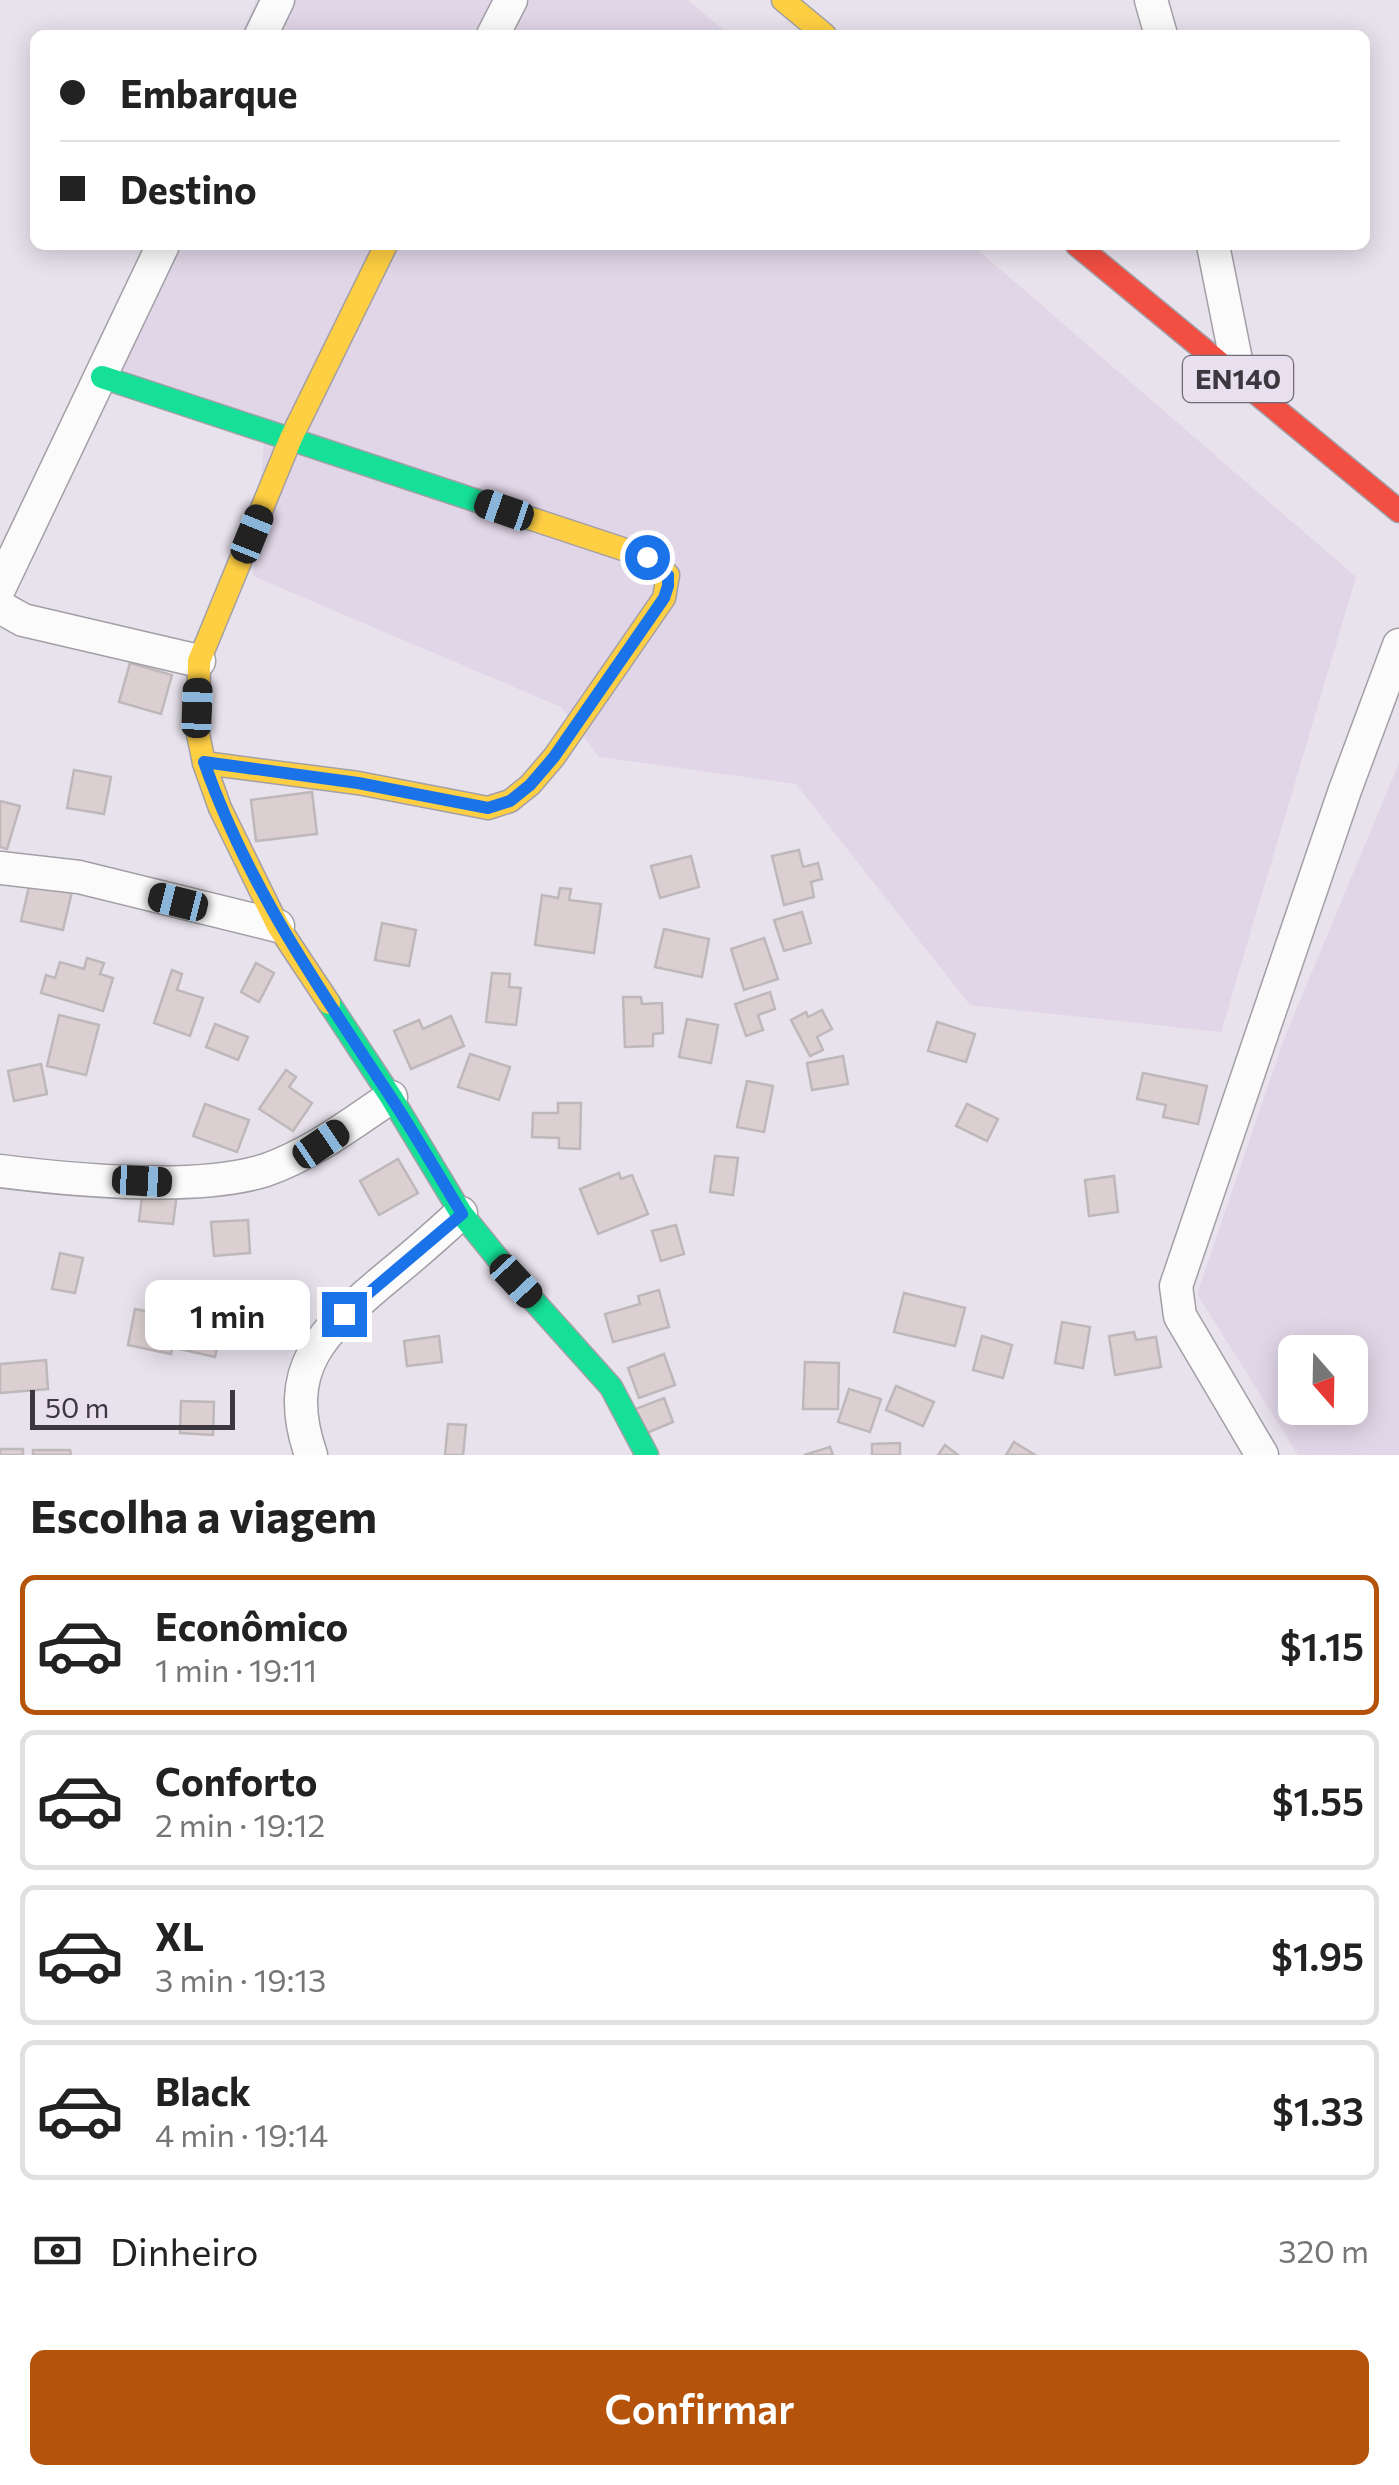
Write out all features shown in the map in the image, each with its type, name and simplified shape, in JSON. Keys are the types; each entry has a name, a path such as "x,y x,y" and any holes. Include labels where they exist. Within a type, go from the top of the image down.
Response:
{"street":[{"path":"263,30 278,0"},
{"path":"495,30 510,0"},
{"path":"783,0 819,30"},
{"path":"1151,0 1159,30"},
{"path":"0,588 161,250"},
{"path":"384,250 292,438 199,661 198,734 204,762 220,808 278,926 391,1097 462,1214 516,1281 611,1386 648,1455"},
{"name":"EN140","path":"1083,250 1399,511"},
{"path":"1214,250 1240,380"},
{"path":"102,378 647,557 668,575 664,598 554,757 510,801 488,808 358,783 204,762"},
{"path":"0,607 23,620 199,661"},
{"path":"1262,1455 1180,1316 1176,1286 1345,790 1399,645"},
{"path":"0,868 79,878 278,926"},
{"path":"0,1170 177,1183 262,1171 321,1144 391,1097"},
{"path":"311,1455 300,1424 302,1386 315,1346 344,1314 462,1214"}],"shaded area":[{"path":"256,0 688,0 723,30 243,30"},
{"path":"145,250 978,250 1356,577 1221,1032 970,1005 796,784 599,757 561,707 253,576 264,442 85,384"},
{"path":"1399,763 1399,1455 1298,1455 1279,1425 1368,1425 1368,1335 1278,1335 1278,1423 1197,1294 1284,1039"}],"building":[{"path":"130,663 172,675 161,714 119,702"},
{"path":"74,770 111,777 104,814 67,808"},
{"path":"312,792 317,834 256,841 251,800"},
{"path":"0,801 20,806 7,849 0,847"},
{"path":"799,850 803,867 818,863 822,879 811,882 814,897 784,905 772,856"},
{"path":"691,856 699,887 660,898 651,866"},
{"path":"31,878 73,887 63,930 21,921"},
{"path":"560,888 571,889 569,900 601,904 594,953 535,945 542,895 558,898"},
{"path":"802,912 811,943 784,951 774,920"},
{"path":"382,923 416,930 409,966 375,960"},
{"path":"664,929 709,939 702,977 655,967"},
{"path":"764,938 778,979 744,990 731,949"},
{"path":"87,958 104,963 100,974 113,978 103,1011 41,993 46,975 55,978 60,962 84,969"},
{"path":"256,963 274,973 259,1002 241,992"},
{"path":"172,970 182,974 177,990 203,998 190,1036 154,1023"},
{"path":"492,973 510,974 509,987 521,988 516,1025 486,1022"},
{"path":"770,992 775,1009 758,1015 763,1030 746,1036 735,1004"},
{"path":"623,997 641,997 642,1004 662,1003 663,1033 653,1034 653,1046 625,1047"},
{"path":"822,1010 832,1029 817,1037 823,1050 810,1056 791,1020 806,1012 808,1017"},
{"path":"59,1015 99,1025 86,1075 47,1066"},
{"path":"451,1016 464,1046 411,1069 394,1031 419,1020 423,1029"},
{"path":"687,1019 718,1025 711,1063 679,1057"},
{"path":"937,1022 975,1034 966,1062 928,1051"},
{"path":"215,1024 248,1037 238,1060 206,1047"},
{"path":"470,1054 510,1067 499,1100 458,1087"},
{"path":"843,1056 848,1084 812,1090 807,1063"},
{"path":"41,1064 47,1094 14,1101 8,1071"},
{"path":"286,1070 296,1077 289,1087 312,1103 293,1131 259,1109"},
{"path":"1143,1073 1207,1086 1198,1124 1163,1117 1166,1105 1137,1099"},
{"path":"747,1081 773,1086 764,1132 737,1127"},
{"path":"558,1103 581,1103 580,1149 559,1148 559,1138 532,1137 533,1113 558,1113"},
{"path":"205,1104 249,1120 237,1152 193,1136"},
{"path":"967,1104 998,1119 987,1141 956,1126"},
{"path":"715,1156 738,1158 733,1195 710,1192"},
{"path":"398,1159 418,1193 379,1215 360,1181"},
{"path":"619,1173 621,1179 632,1175 648,1214 598,1234 580,1189"},
{"path":"1114,1176 1118,1212 1089,1216 1085,1180"},
{"path":"143,1189 177,1193 173,1224 139,1221"},
{"path":"248,1220 250,1253 214,1256 211,1222"},
{"path":"676,1225 684,1254 661,1261 652,1231"},
{"path":"60,1253 83,1258 75,1293 52,1289"},
{"path":"659,1290 669,1327 613,1342 605,1314 640,1304 638,1296"},
{"path":"904,1293 965,1308 955,1346 894,1332"},
{"path":"135,1309 179,1318 171,1354 128,1345"},
{"path":"1062,1322 1090,1327 1083,1368 1055,1363"},
{"path":"186,1324 221,1332 215,1357 180,1349"},
{"path":"1134,1332 1136,1340 1156,1337 1161,1367 1115,1375 1109,1336"},
{"path":"439,1336 442,1362 407,1366 404,1341"},
{"path":"982,1336 1012,1345 1003,1378 973,1370"},
{"path":"664,1354 675,1385 639,1398 628,1368"},
{"path":"46,1360 48,1389 0,1393 0,1364"},
{"path":"805,1362 839,1363 838,1409 803,1409"},
{"path":"896,1386 934,1402 923,1426 886,1410"},
{"path":"849,1389 881,1399 870,1432 838,1422"},
{"path":"664,1398 673,1422 642,1435 633,1410"},
{"path":"181,1401 214,1402 213,1435 180,1433"},
{"path":"448,1424 466,1425 463,1455 445,1455"},
{"path":"1014,1442 1035,1455 1006,1455"},
{"path":"900,1443 900,1455 872,1455 872,1444"},
{"path":"945,1445 958,1455 938,1455"},
{"path":"830,1447 833,1455 804,1455"},
{"path":"0,1449 23,1449 23,1455 0,1455"},
{"path":"33,1450 70,1450 71,1455 33,1455"}],"traffic: fast":[{"path":"102,377 532,519"},
{"path":"329,1003 461,1213 611,1387 647,1455"}],"traffic: slow":[{"path":"783,0 819,30"},
{"path":"329,1003 278,926 220,808 198,734 199,661 291,438 384,250"},
{"path":"204,763 358,783 488,808 510,801 554,757 664,598 668,575 647,557 532,519"}],"traffic: jam":[{"path":"1083,250 1399,511"}],"route":[{"path":"344,1314 462,1214 391,1097 278,926 220,808 204,762 358,783 488,808 510,801 554,757 664,598 668,575 647,557"}]}
